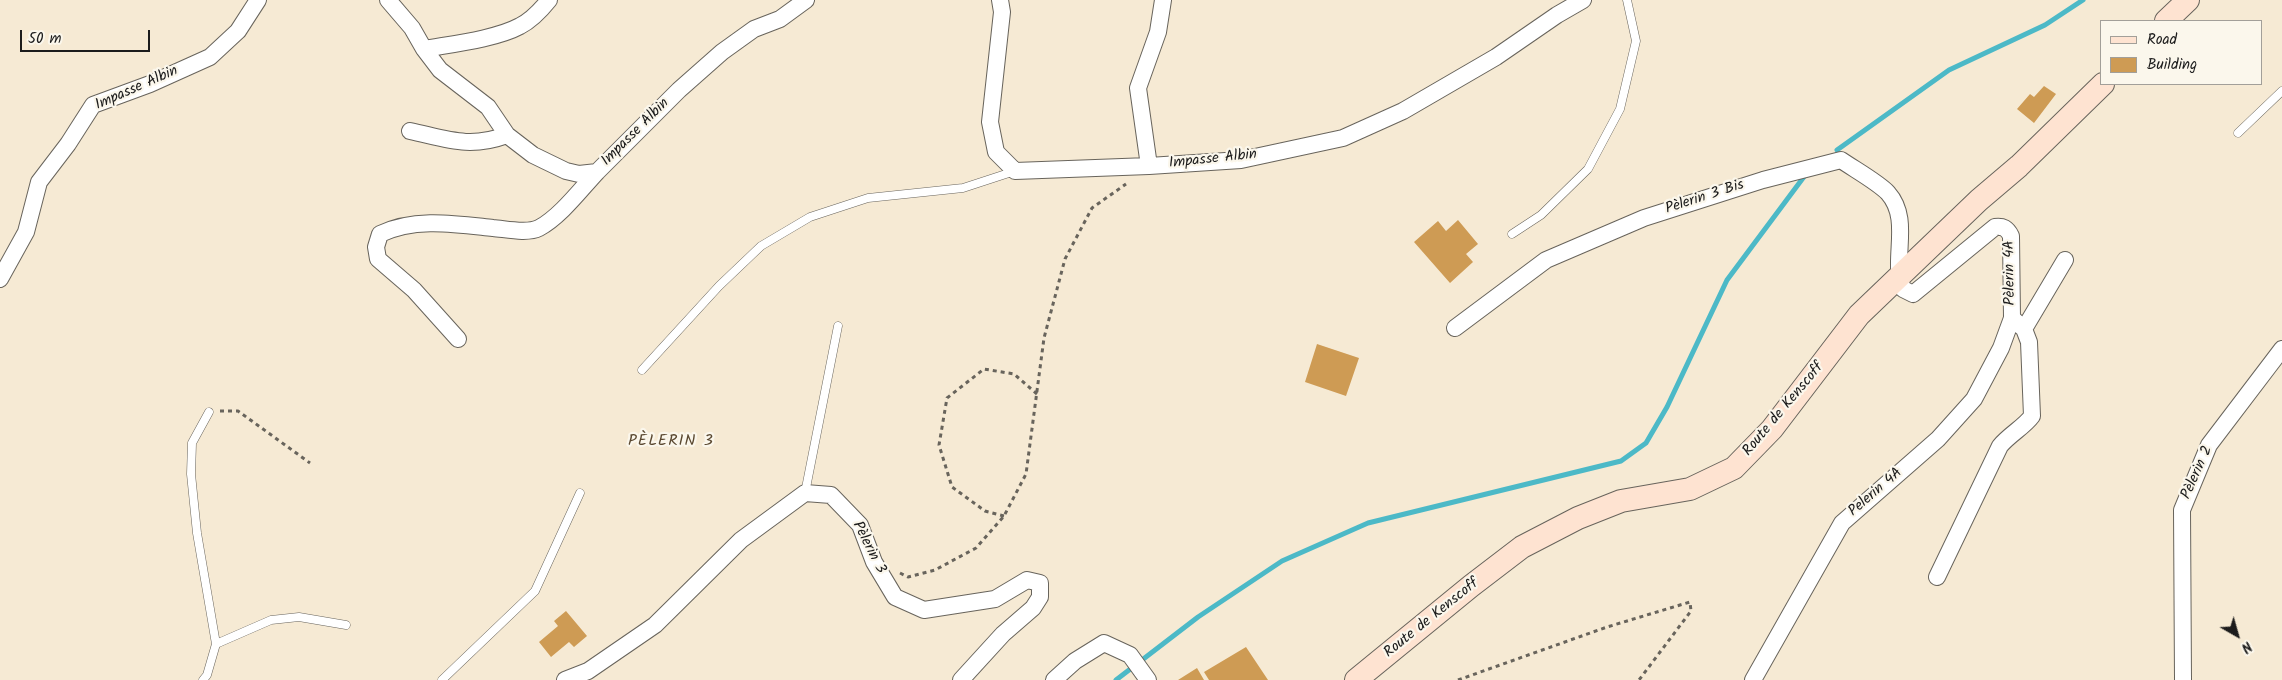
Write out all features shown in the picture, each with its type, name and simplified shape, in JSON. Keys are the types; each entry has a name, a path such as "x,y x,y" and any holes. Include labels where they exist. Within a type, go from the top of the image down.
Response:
{"main road":[{"path":"2167,20 2188,0"},
{"name":"Route de Kenscoff","path":"1356,680 1522,547 1578,518 1621,501 1690,489 1734,468 1772,429 1859,315 1979,200 2019,166 2102,85"}],"street":[{"name":"Impasse Albin","path":"0,278 26,232 39,182 68,144 93,105 150,84 210,57 238,31 258,0"},
{"name":"Impasse Albin","path":"388,0 412,28 424,50 440,70 488,107 507,135 533,155 566,171 579,174 597,172 679,90 722,52 754,29 780,18 806,0"},
{"path":"424,50 505,32 520,26 535,16 549,0"},
{"path":"1000,0 1002,12 990,122 996,152 1015,171"},
{"path":"1149,166 1138,88 1158,32 1163,0"},
{"name":"Impasse Albin","path":"1015,171 1149,166 1241,160 1343,138 1403,111 1496,58 1557,15 1582,0"},
{"path":"410,130 460,142 487,142 507,135"},
{"name":"Pèlerin 3 Bis","path":"1455,328 1546,260 1662,212 1763,180 1842,160 1888,193 1900,216 1898,276"},
{"path":"458,339 414,290 378,259 376,247 380,234 391,229 435,222 513,230 537,229 549,222 597,172"},
{"name":"Pèlerin 4A","path":"1898,276 1903,289 1913,294 1995,227 2001,226 2009,231 2011,236 2018,324 2029,342 2032,416 2028,422 2009,435 2000,446 1937,576"},
{"path":"2018,324 2065,260"},
{"name":"Pelerin 4A","path":"1753,680 1842,523 1938,439 1974,399 2002,348 2018,324"},
{"name":"Pèlerin 2","path":"2183,680 2182,510 2209,445 2282,349"},
{"path":"565,680 588,671 655,625 741,540 805,493"},
{"name":"Pèlerin 3","path":"805,493 831,496 860,525 874,562 895,597 924,610 995,599 1027,580 1040,583 1040,597 1033,608 1003,634 962,680"},
{"path":"1054,680 1075,661 1104,643 1130,655 1146,676"}],"lane":[{"path":"1512,234 1541,215 1588,169 1620,109 1636,41 1627,0"},
{"path":"2238,133 2282,91"},
{"path":"642,370 719,286 762,246 810,217 868,198 962,188 1015,171"},
{"path":"805,493 838,326"},
{"path":"202,680 207,676 216,644 197,533 191,474 192,443 209,412"},
{"path":"442,680 535,591 580,493"},
{"path":"216,644 272,620 299,617 346,625"}],"path":[{"path":"874,562 908,577 935,570 976,548 1004,516 1026,474 1044,338 1065,259 1092,208 1149,166"},
{"path":"1004,516 985,511 952,487 939,445 947,398 984,369 1014,374 1038,394"},
{"path":"209,412 238,411 310,463"},
{"path":"1458,680 1607,627 1690,602 1691,611 1640,680"}],"building":[{"path":"2044,86 2056,94 2034,123 2017,109 2030,94 2034,97"},
{"path":"1458,220 1478,244 1466,254 1473,262 1450,283 1414,242 1438,221 1446,231"},
{"path":"1317,344 1359,358 1346,396 1305,382"},
{"path":"566,611 587,636 574,647 569,642 551,657 539,642 558,626 554,621"},
{"path":"1246,647 1268,680 1209,680 1204,672"},
{"path":"1197,668 1204,680 1178,680"}],"waterway":[{"path":"1837,150 1949,70 2045,25 2083,0"},
{"path":"1116,680 1198,617 1282,561 1368,523 1621,461 1646,443 1667,407 1727,280 1806,174"}],"district":[{"name":"PÈLERIN 3","path":"671,442"}]}
